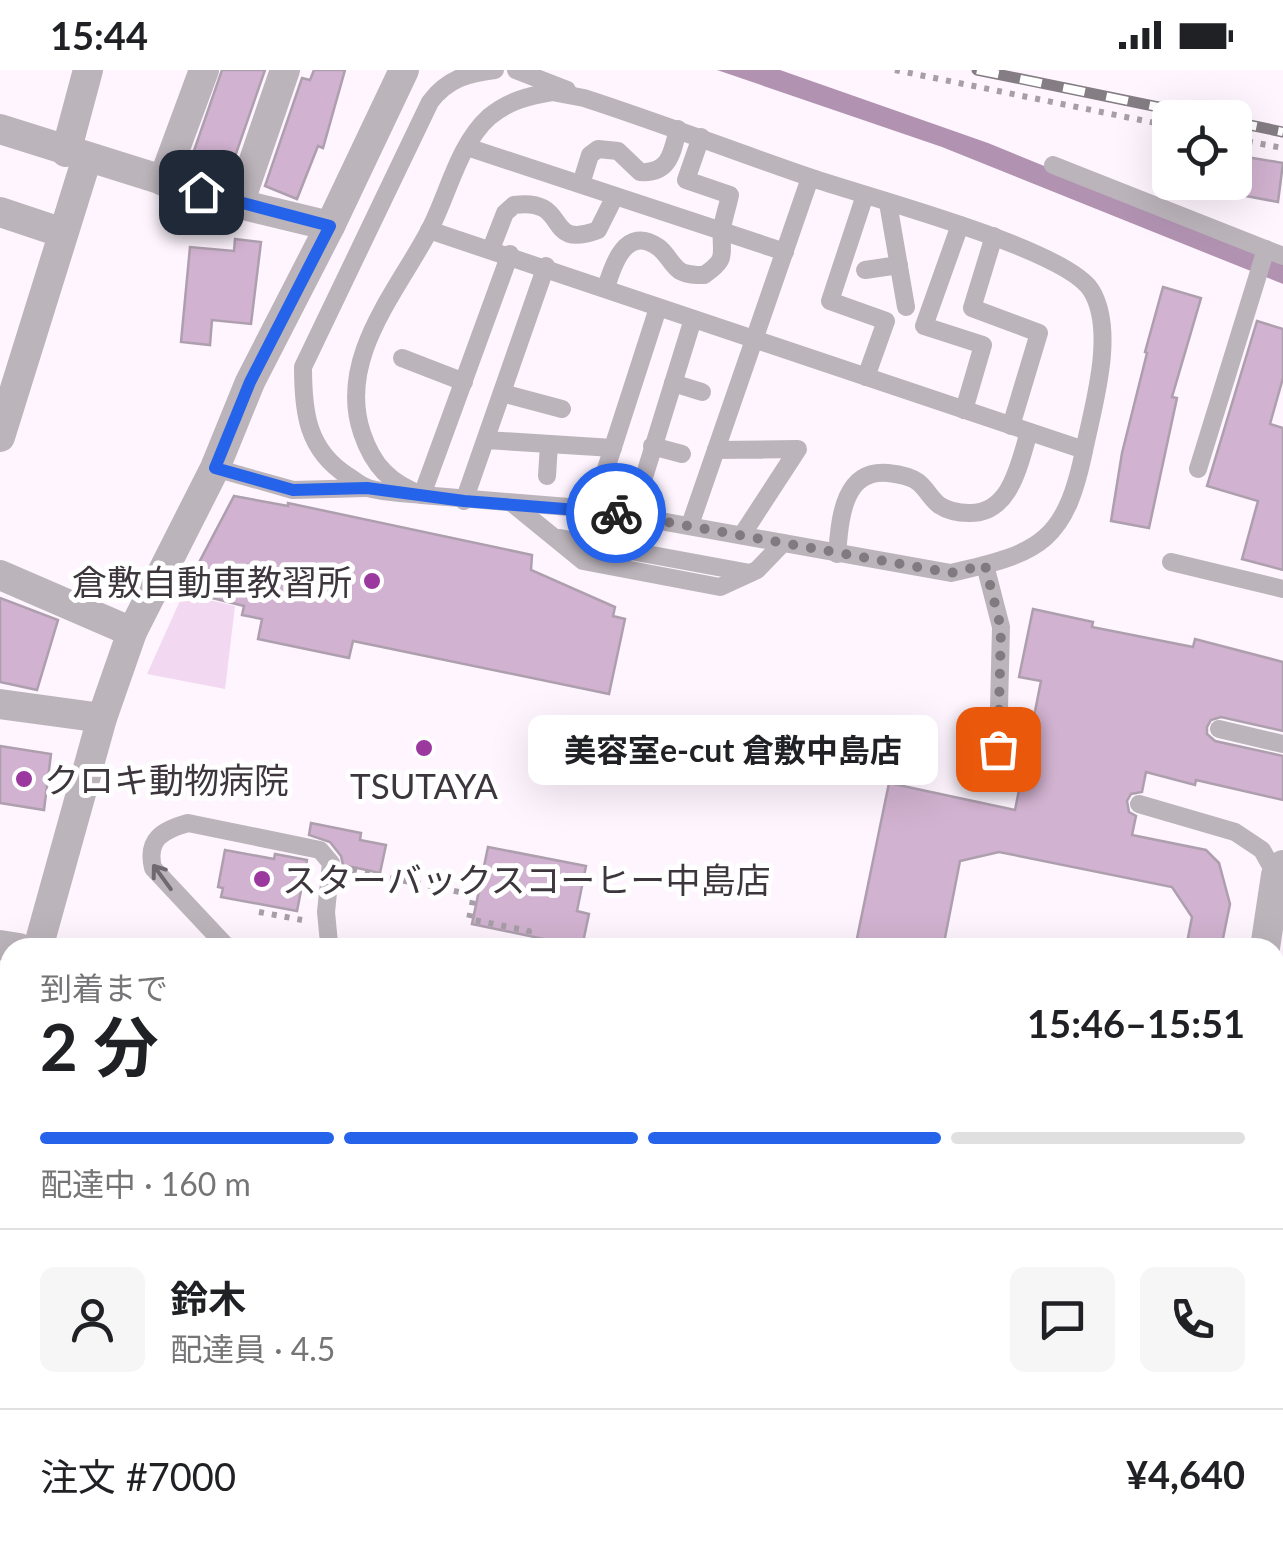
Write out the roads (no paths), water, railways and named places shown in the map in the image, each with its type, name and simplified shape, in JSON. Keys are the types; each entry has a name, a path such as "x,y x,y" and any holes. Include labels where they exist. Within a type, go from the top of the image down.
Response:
{"street":[{"path":"0,437 63,232 88,70"},
{"path":"163,181 204,70"},
{"path":"239,204 285,70"},
{"path":"41,938 102,718 132,632 215,468 250,382 404,70"},
{"path":"0,129 239,204 330,226"},
{"path":"0,212 63,232"},
{"path":"0,576 132,632"},
{"path":"0,704 102,718"},
{"path":"1267,938 1280,870"}],"lane":[{"path":"367,488 334,467 313,443 303,404 303,367 430,102 450,82 472,72 495,70"},
{"path":"215,468 293,490 367,488 464,501 593,509 951,573 1037,546 1055,530 1073,494 1103,350 1100,316 1090,289 1063,268 994,236 810,178 516,70"},
{"path":"422,495 399,486 370,458 354,404 355,382 370,338 430,230 467,147 485,120 524,97 552,92 584,98"},
{"path":"581,184 590,155 598,149 618,151 640,172 656,173 672,156 678,129"},
{"path":"606,288 613,262 623,247 642,240 662,249 680,271 704,275 724,254 722,230 730,195 686,180 701,137"},
{"path":"467,147 786,252"},
{"path":"1053,165 1267,261 1198,469"},
{"path":"690,525 810,178"},
{"path":"864,195 830,301 886,321 866,378"},
{"path":"490,249 505,213 514,205 541,205 550,210 564,233 575,237 598,230 614,196"},
{"path":"888,202 906,307"},
{"path":"960,226 924,326 983,345 964,410"},
{"path":"430,230 1084,450"},
{"path":"837,554 842,510 853,486 876,472 918,482 939,505 958,513 980,513 1003,500 1016,476 1020,429 1039,334 972,308 994,236"},
{"path":"422,495 510,254"},
{"path":"865,270 898,265"},
{"path":"464,501 546,266"},
{"path":"593,509 658,308"},
{"path":"632,516 693,319"},
{"path":"402,358 464,382"},
{"path":"672,383 702,392"},
{"path":"502,392 562,410"},
{"path":"486,440 613,448"},
{"path":"547,476 549,444"},
{"path":"652,446 682,454"},
{"path":"716,450 798,449 742,536"},
{"path":"512,504 583,561 720,587 750,573 783,543"},
{"path":"1172,562 1283,590"},
{"path":"985,565 1001,628 998,749 1022,778"},
{"path":"1218,728 1283,744"},
{"path":"1139,804 1235,832 1262,850 1280,870"},
{"path":"218,938 152,868 153,841 166,829 188,823 320,850 332,863 326,912 329,938"}],"railway":[{"path":"977,70 1152,106"},
{"path":"1252,126 1283,132"}],"place":[{"name":"倉敷自動車教習所","path":"372,581"},
{"name":"TSUTAYA","path":"424,748"},
{"name":"美容室e-cut 倉敷中島店","path":"998,749"},
{"name":"クロキ動物病院","path":"24,779"},
{"name":"スターバックスコーヒー中島店","path":"262,879"}]}
